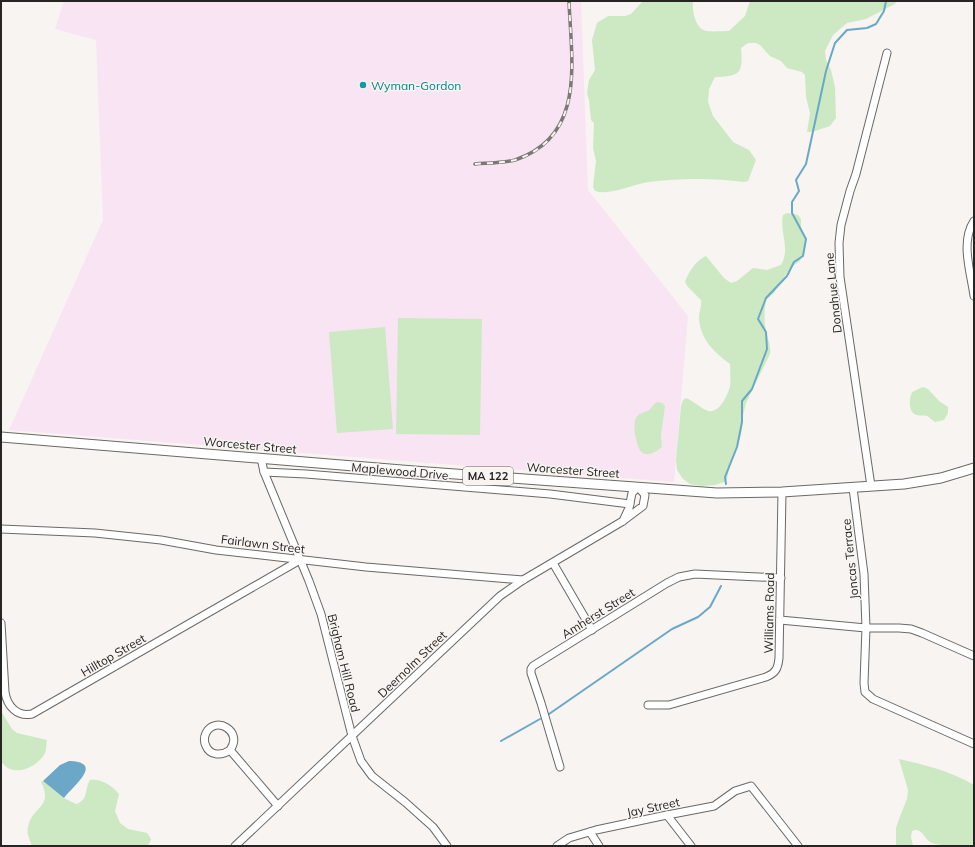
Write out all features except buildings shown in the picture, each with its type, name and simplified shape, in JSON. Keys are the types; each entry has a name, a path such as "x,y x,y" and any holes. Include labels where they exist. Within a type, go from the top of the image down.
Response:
{"main road":[{"name":"Worcester Street","path":"1,437 717,493 782,492 853,488 929,481 974,468"}],"street":[{"name":"Donahue Lane","path":"871,486 840,277 839,239 848,196 856,174 887,53"},
{"path":"974,221 970,228 967,241 974,296"},
{"name":"Brigham Hill Road","path":"261,458 264,472 324,624 352,736 362,761 369,772 414,809 433,827 447,846"},
{"name":"Maplewood Drive","path":"264,472 306,474 534,493 630,504"},
{"path":"623,521 628,513 632,493 638,487"},
{"name":"Deernolm Street","path":"235,846 489,605 523,580 623,521 643,506 644,495 638,487"},
{"name":"Joncas Terrace","path":"853,488 864,574 866,628 864,690 867,695 873,699 974,744"},
{"name":"Williams Road","path":"648,705 669,705 761,679 773,674 777,669 779,658 782,492"},
{"name":"Fairlawn Street","path":"1,529 95,533 161,540 216,550 300,560 523,580"},
{"name":"Hilltop Street","path":"1,623 5,692 7,701 16,712 26,715 32,714 300,560"},
{"path":"552,562 592,630"},
{"name":"Amherst Street","path":"560,767 531,673 533,666 679,576 699,574 780,578"},
{"path":"780,620 866,628 911,629 974,656"},
{"path":"220,725 229,729 233,734 234,741 230,750 222,754 216,754 210,751 206,747 204,741 208,730 214,726 220,725"},
{"path":"230,750 278,806"},
{"name":"Jay Street","path":"557,846 569,838 590,832 714,806 735,791 751,786 798,846"},
{"path":"667,815 691,846"},
{"path":"590,832 599,846"}],"shaded area":[{"name":"Wyman-Gordon","path":"64,1 581,1 588,190 688,316 674,482 9,430 103,220 96,40 55,29"}],"green space":[{"path":"643,1 693,1 695,19 702,29 706,31 729,31 745,16 750,1 896,1 895,4 866,19 847,23 833,35 825,51 826,60 831,70 835,87 836,118 830,126 812,132 807,132 810,113 806,97 805,75 802,72 787,68 781,61 770,56 760,45 756,43 748,43 741,48 741,68 738,72 730,76 715,77 709,89 708,102 713,116 733,142 749,150 756,160 748,181 685,179 642,183 608,192 595,191 593,187 596,161 593,148 594,123 591,120 587,93 589,80 595,70 592,40 597,23 608,16 625,16 631,14"},
{"path":"787,213 798,215 801,219 801,227 805,238 803,255 800,261 790,268 774,293 766,300 765,324 770,346 770,354 746,403 741,435 730,464 727,479 724,482 715,485 702,486 690,484 683,479 677,470 676,460 681,406 683,400 686,398 708,411 716,410 722,403 730,386 730,364 713,350 705,339 700,326 699,318 701,300 685,282 693,267 699,260 706,256 724,278 731,283 737,281 753,268 767,270 781,265 785,252 782,221 783,215"},
{"path":"398,318 482,319 480,435 396,434"},
{"path":"385,327 393,429 337,433 329,332"},
{"path":"923,387 928,389 939,401 948,407 948,413 944,420 935,422 927,416 917,415 912,412 910,398 912,392"},
{"path":"658,402 665,406 661,435 662,447 657,451 645,454 639,448 637,443 634,426 635,421 638,415 649,410 655,403"},
{"path":"1,711 12,729 17,733 47,740 45,753 30,767 18,770 11,769 1,761"},
{"path":"899,759 938,769 974,785 974,846 934,844 930,842 920,831 915,830 912,831 911,837 913,846 896,846 896,828 907,799 908,790"},
{"path":"90,780 102,781 119,794 115,811 120,823 128,829 147,833 151,839 149,844 146,846 32,846 28,836 28,829 30,820 44,802 45,797 41,782 43,781 64,798 76,804 85,797"}],"water":[{"path":"69,761 79,762 85,766 86,770 79,781 64,798 43,781 60,765"}],"waterway":[{"path":"726,484 725,477 737,447 742,422 742,401 752,389 767,349 766,332 758,319 766,298 787,276 794,262 803,256 806,239 792,213 792,202 799,191 796,180 806,164 826,71 835,43 847,30 867,28 876,24 884,11 886,1"},
{"path":"549,714 672,629 698,617 710,607 721,586"},
{"path":"501,741 540,719"}],"railway":[{"path":"475,164 515,160 538,149 554,133 564,115 570,94 572,47 569,1"}],"place":[{"name":"Wyman-Gordon","path":"363,85"}]}
